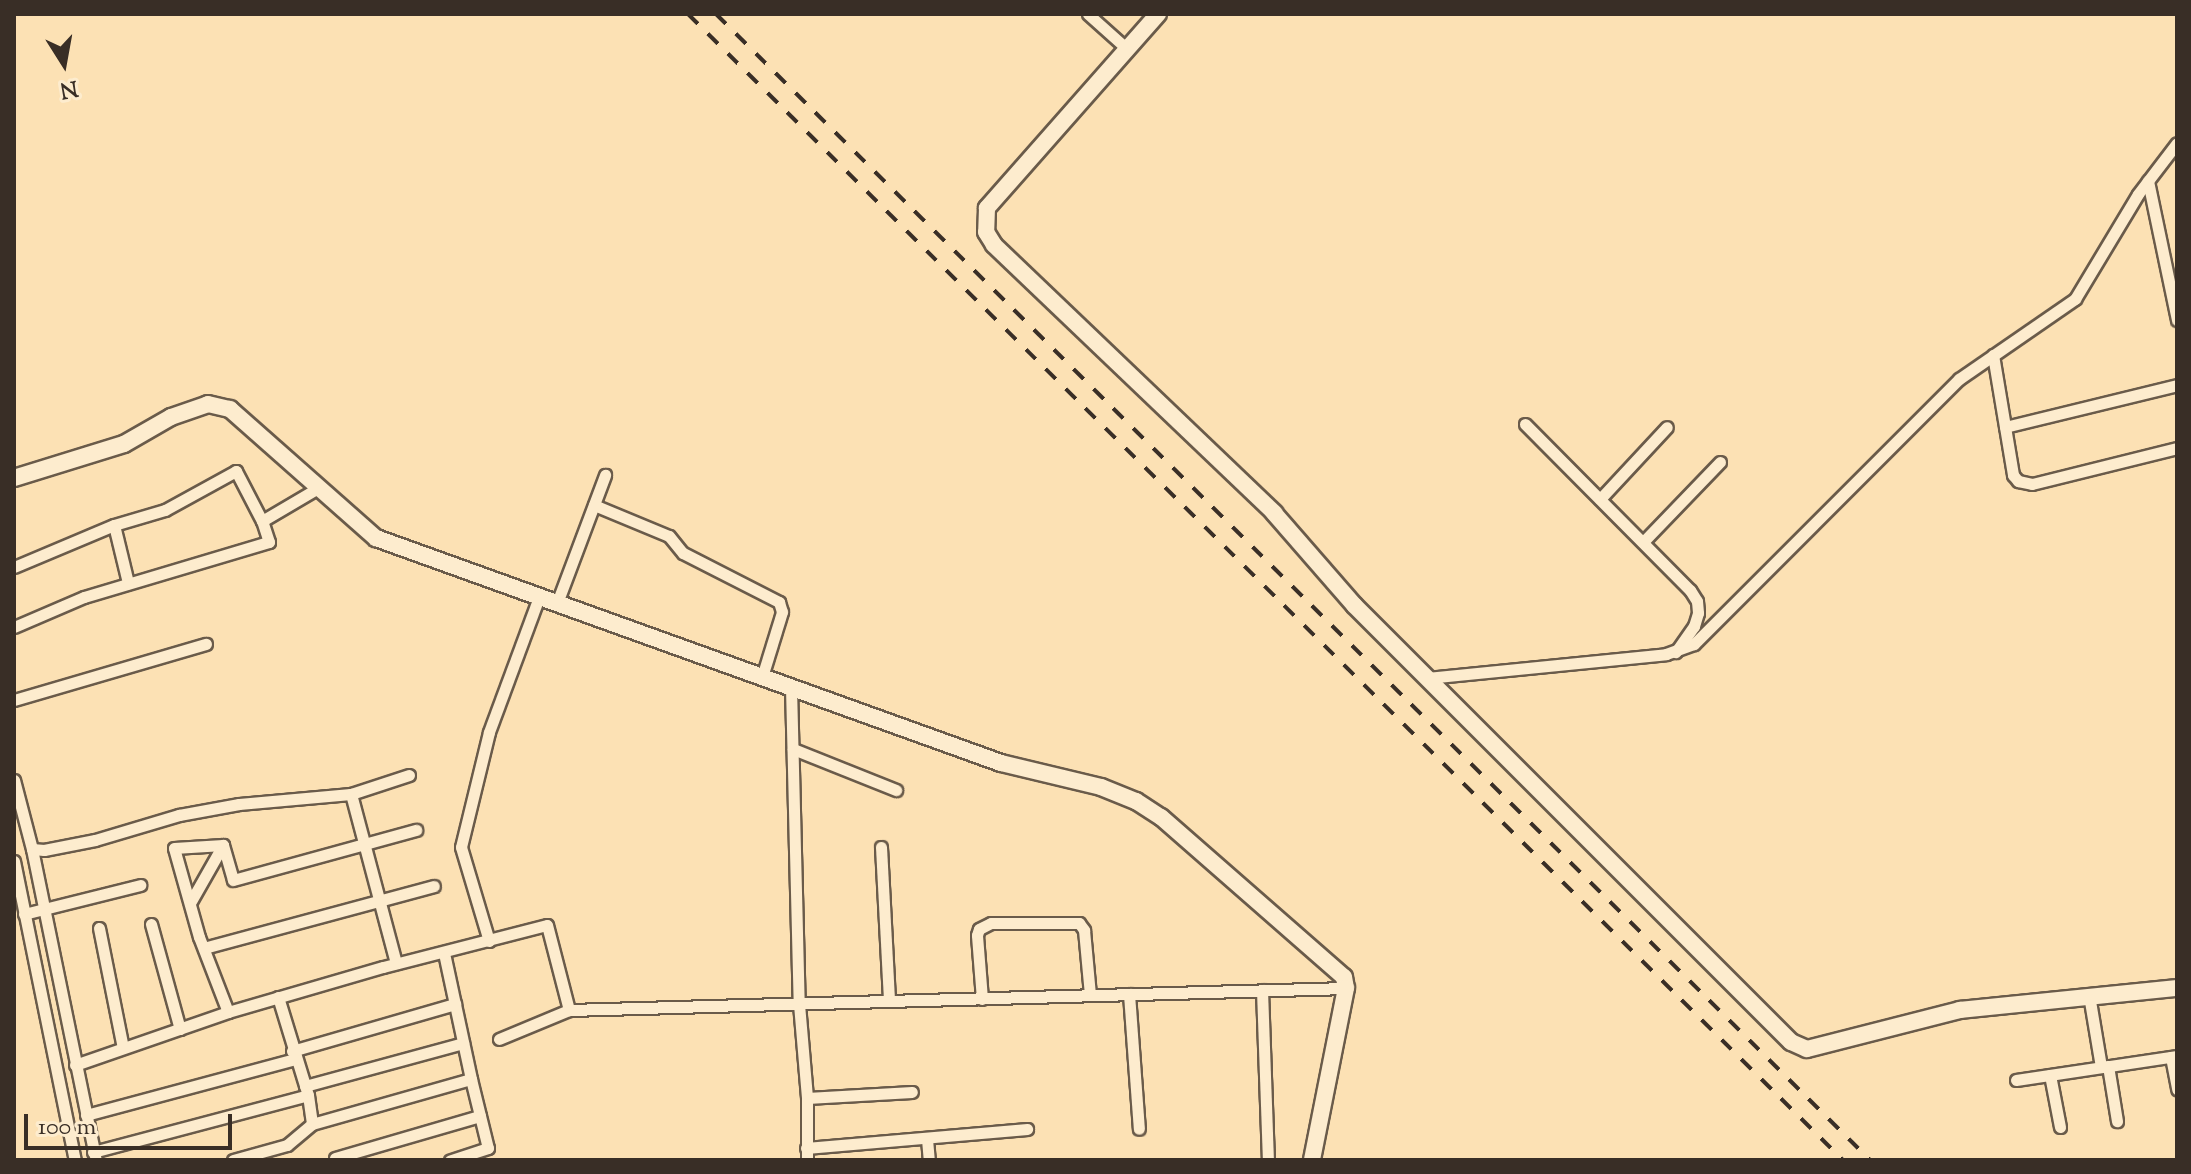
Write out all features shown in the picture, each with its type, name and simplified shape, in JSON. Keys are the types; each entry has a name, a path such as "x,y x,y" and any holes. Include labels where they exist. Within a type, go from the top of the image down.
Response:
{"street":[{"path":"1088,14 1126,48"},
{"path":"1158,14 987,208 986,232 994,245 1274,513 1354,605 1796,1046 1807,1049 1960,1010 2177,988"},
{"path":"1427,678 1676,652 1701,638 1954,383 2080,294 2148,181 2177,143"},
{"path":"2148,181 2177,320"},
{"path":"1993,355 2013,475 2024,484 2177,448"},
{"path":"2005,427 2177,385"},
{"path":"14,478 124,444 171,417 208,404 230,409 376,538 1001,763 1101,787 1136,801 1161,817 1344,977 1346,988 1312,1160"},
{"path":"1525,424 1697,601 1694,626 1676,652"},
{"path":"1600,499 1667,427"},
{"path":"1643,542 1720,462"},
{"path":"14,567 114,525 165,510 236,471 262,521 269,542 128,583 14,627"},
{"path":"557,603 605,475"},
{"path":"262,521 318,488"},
{"path":"594,505 669,536 683,553 779,602 782,612 762,677"},
{"path":"114,525 128,583"},
{"path":"489,941 461,847 489,732 539,597"},
{"path":"14,700 206,644"},
{"path":"791,687 799,1004 807,1098 807,1154 1027,1129"},
{"path":"793,749 896,790"},
{"path":"32,849 44,850 95,840 179,815 239,804 351,794 409,775"},
{"path":"14,780 32,849 94,1156 463,1043"},
{"path":"351,794 396,963"},
{"path":"223,845 233,880 416,830"},
{"path":"223,845 174,848 204,948 228,1012"},
{"path":"190,903 223,845"},
{"path":"881,847 889,1001"},
{"path":"14,861 75,1160"},
{"path":"24,914 140,885"},
{"path":"204,948 434,886"},
{"path":"982,999 977,935 979,929 991,923 1079,923 1084,930 1090,995"},
{"path":"151,924 180,1029"},
{"path":"75,1065 278,997 547,925 569,1010"},
{"path":"99,928 123,1048"},
{"path":"444,953 488,1148 450,1160"},
{"path":"499,1039 569,1010 1346,988"},
{"path":"1262,990 1268,1160"},
{"path":"1129,994 1139,1129"},
{"path":"2089,995 2117,1121"},
{"path":"278,997 306,1091 312,1124"},
{"path":"86,1115 294,1055 455,1004"},
{"path":"2016,1080 2174,1056 2177,1089"},
{"path":"2050,1075 2060,1127"},
{"path":"233,1160 287,1145 312,1124 471,1079"},
{"path":"807,1098 912,1092"},
{"path":"335,1158 480,1116"},
{"path":"927,1139 929,1160"}],"railway":[{"path":"688,14 1843,1160"},
{"path":"716,14 1870,1160"}]}
